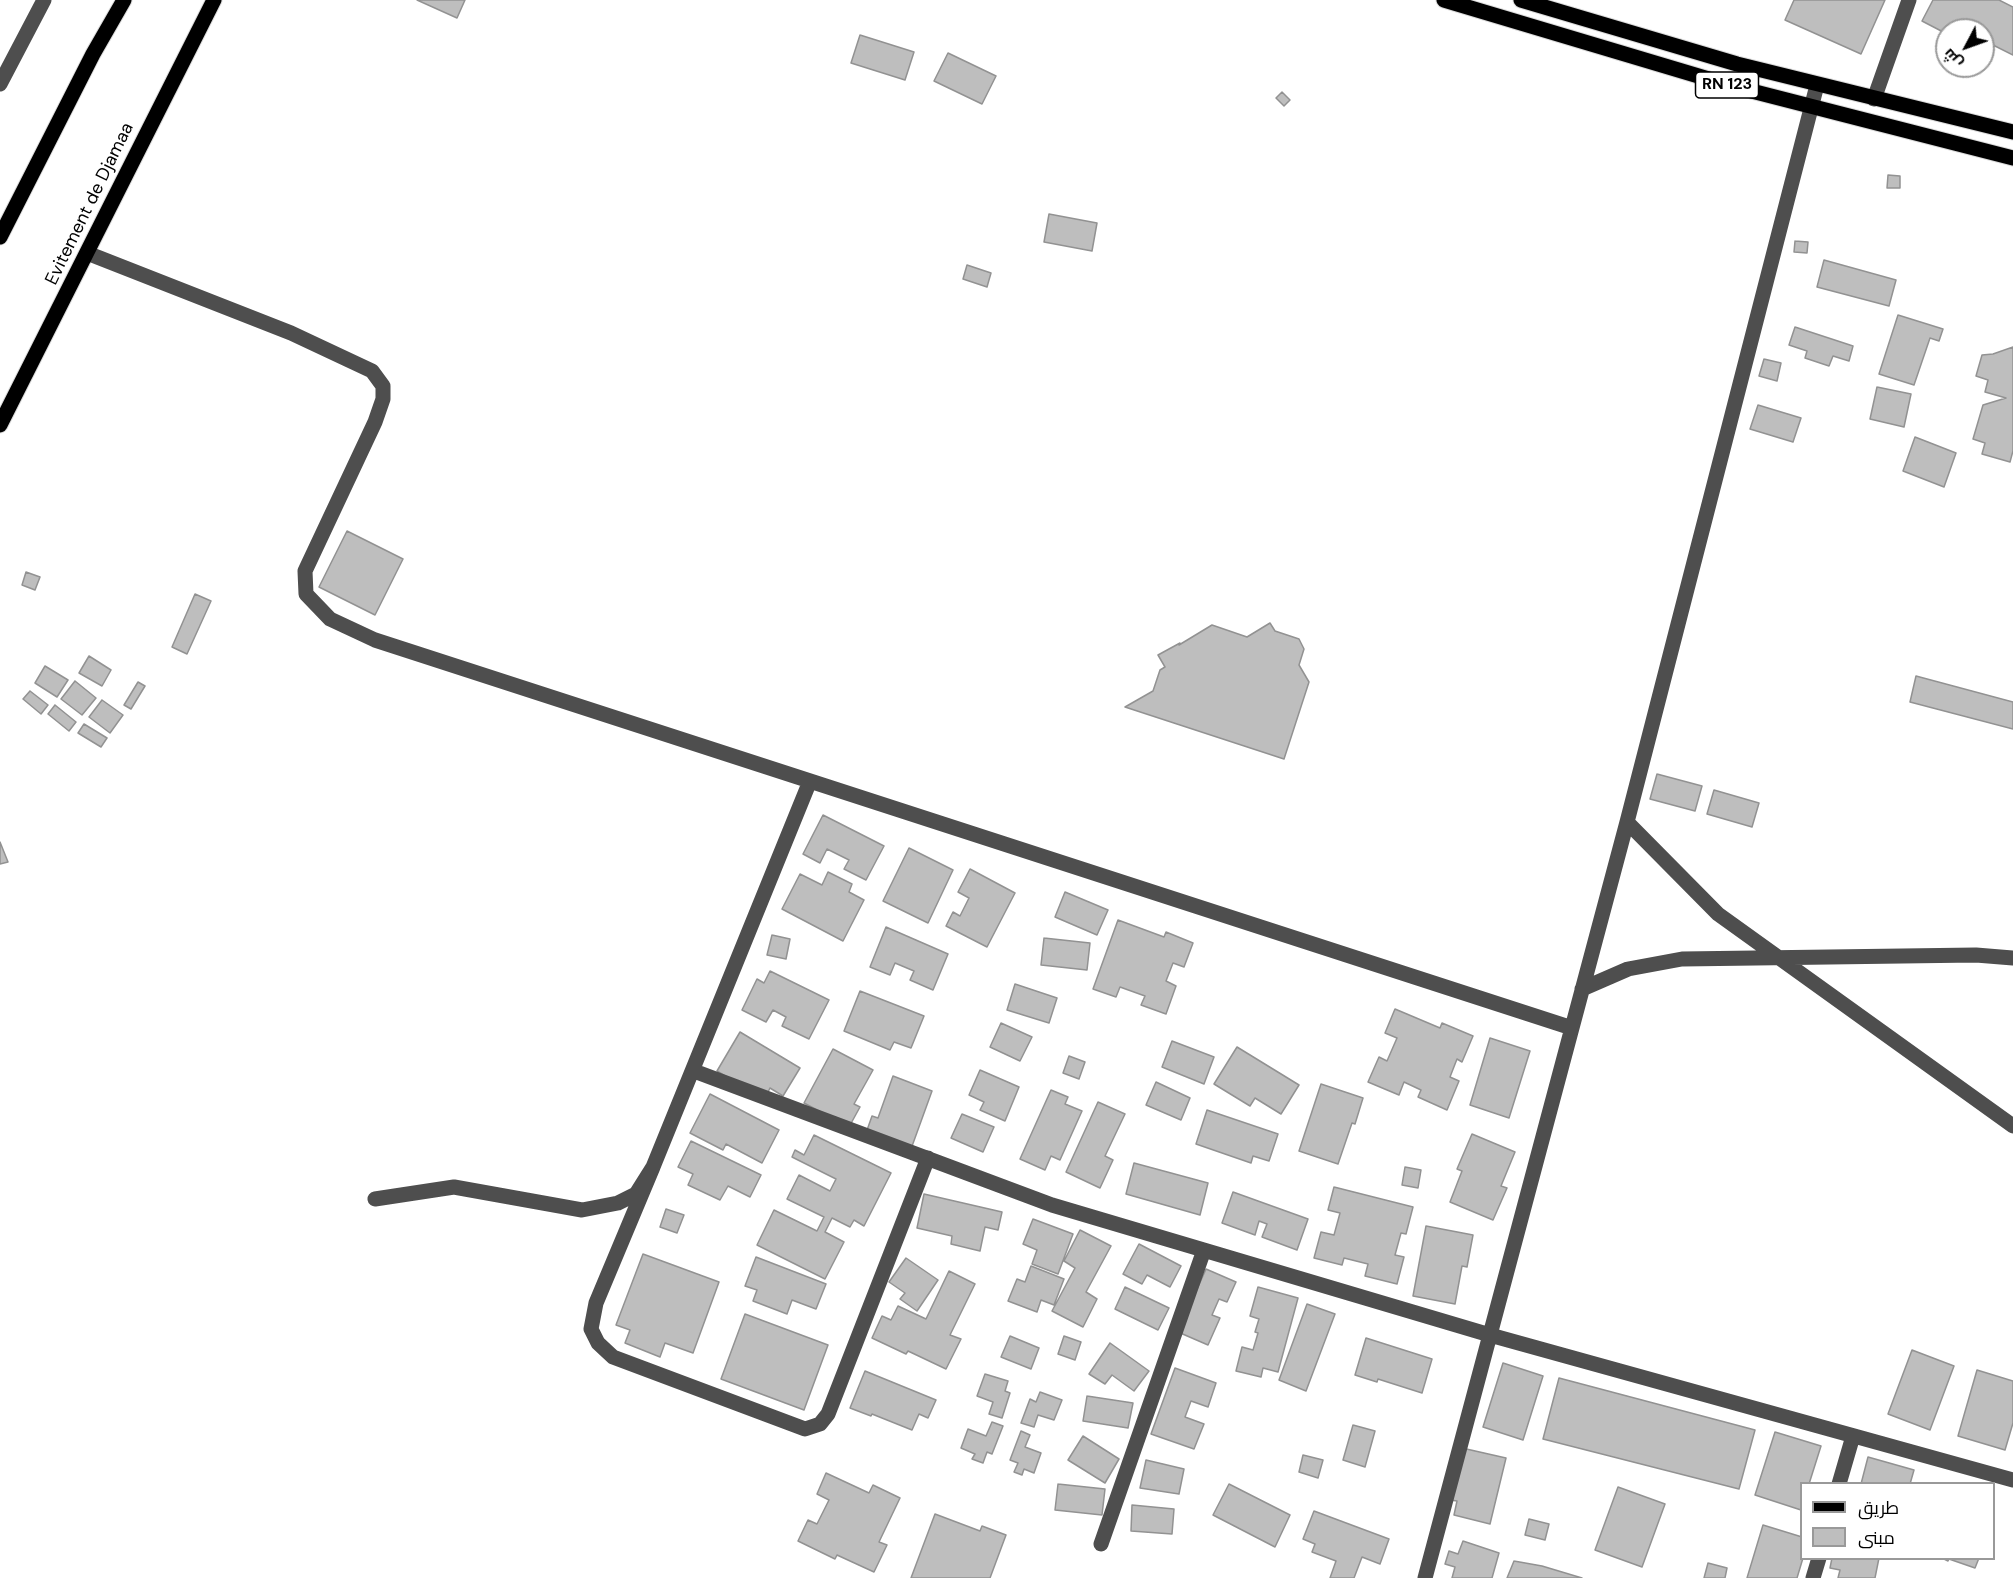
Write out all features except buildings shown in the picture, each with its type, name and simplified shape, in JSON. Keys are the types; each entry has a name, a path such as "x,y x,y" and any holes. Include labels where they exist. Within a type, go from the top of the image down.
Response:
{"main road":[{"path":"0,237 93,54 124,0"},
{"name":"Evitement de Djamaa","path":"0,425 214,0"},
{"name":"RN 123","path":"1444,0 1676,70 2013,158"},
{"name":"RN 123","path":"1521,0 1705,56 2013,132"}],"street":[{"path":"0,84 44,0"},
{"path":"1874,99 1909,0"},
{"path":"1425,1578 1627,822 1816,85"},
{"path":"87,253 291,333 372,371 383,386 383,399 375,422 305,571 306,594 330,619 375,640 1572,1028"},
{"path":"810,781 694,1071 596,1303 591,1329 598,1343 613,1357 805,1429 820,1424 828,1414 928,1158"},
{"path":"1627,822 1718,914 2013,1126"},
{"path":"1582,989 1628,969 1682,959 1976,956 2013,958"},
{"path":"694,1071 1052,1205 1490,1335 2013,1480"},
{"path":"375,1199 454,1187 582,1210 618,1203 636,1194 653,1167"},
{"path":"1101,1544 1204,1250"},
{"path":"1840,1482 1852,1436"},
{"path":"1813,1578 1818,1560"}]}
